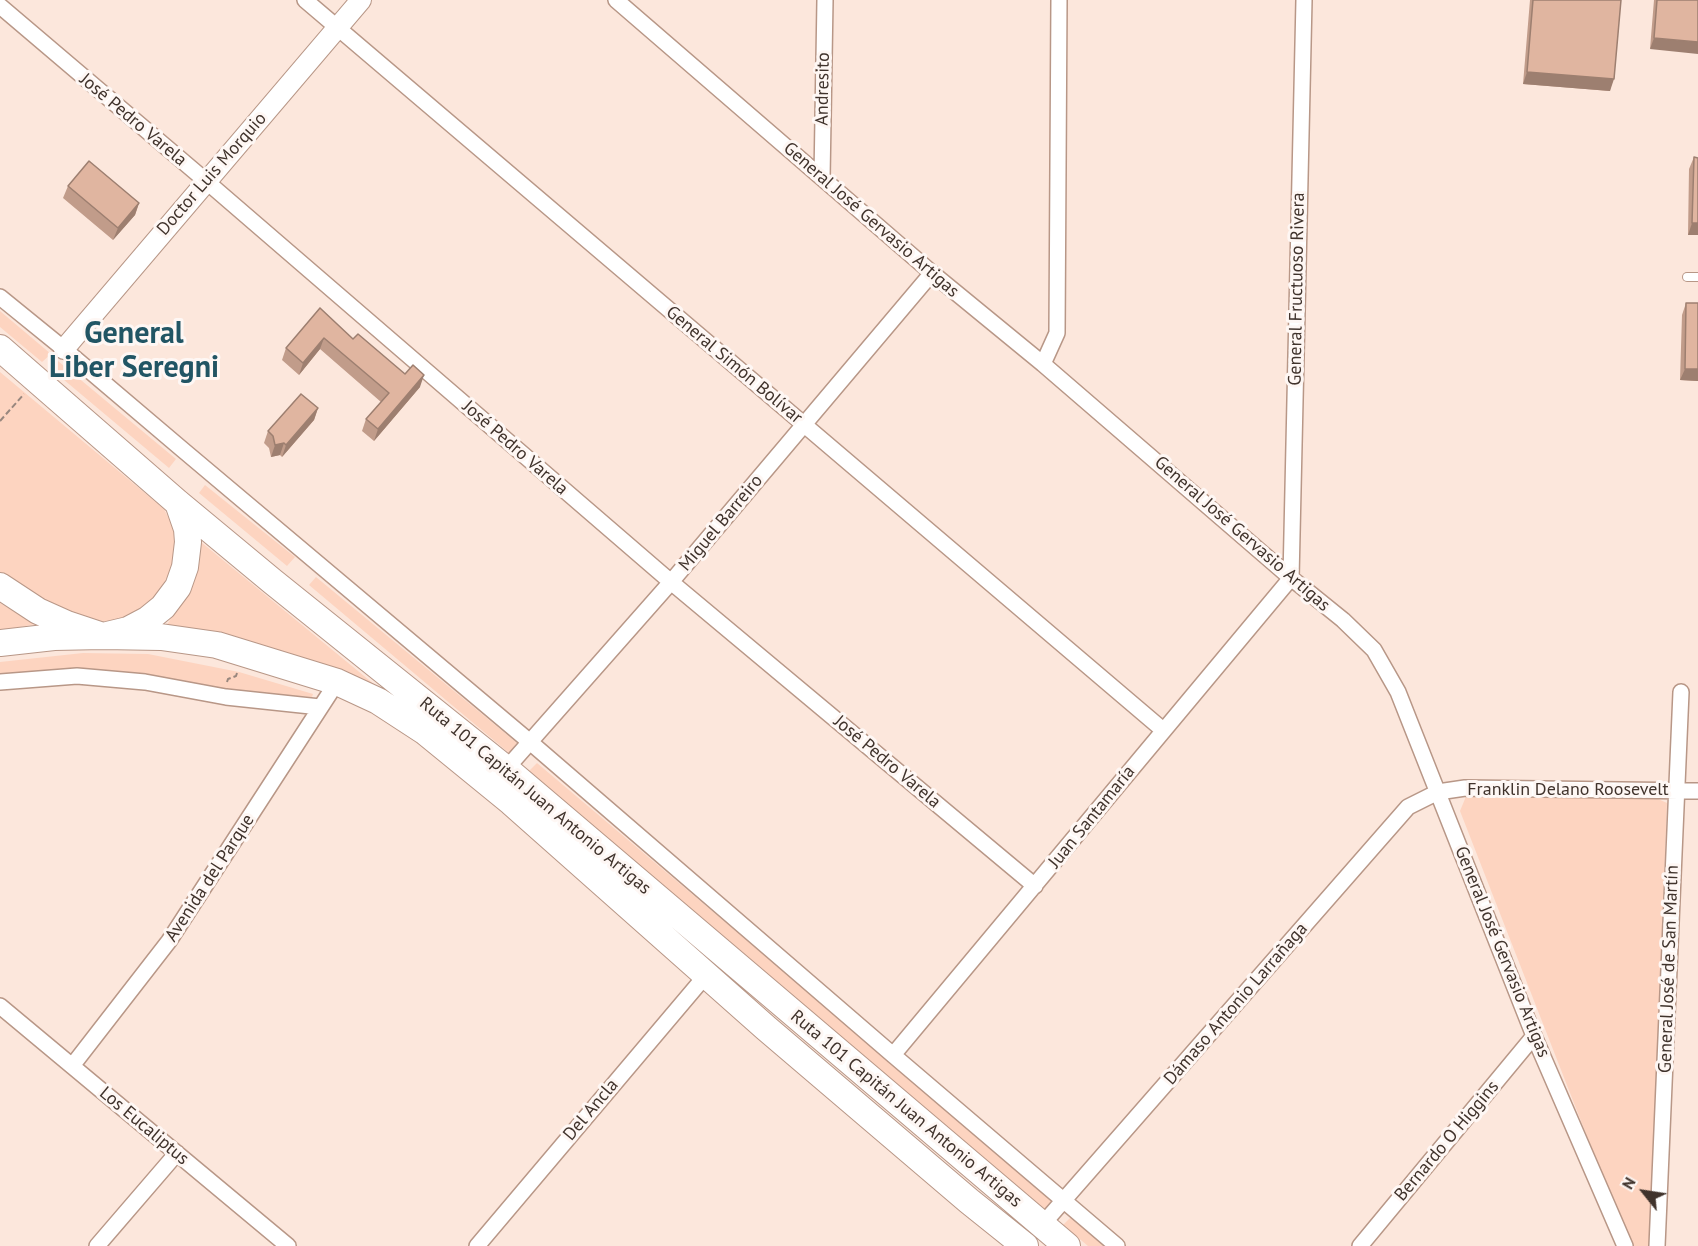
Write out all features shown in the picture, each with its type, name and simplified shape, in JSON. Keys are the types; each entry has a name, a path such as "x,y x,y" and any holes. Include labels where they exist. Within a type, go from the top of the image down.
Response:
{"highway":[{"name":"Ruta 101 Capitán Juan Antonio Artigas","path":"0,348 178,503 506,769 1067,1246"},
{"path":"0,643 54,637 103,636 128,630 147,620 163,607 178,587 185,567 187,529 178,503"},
{"name":"Ruta 101 Capitán Juan Antonio Artigas","path":"0,586 38,610 67,624 103,636 161,636 217,645 337,682 378,701 424,731 528,816 783,1042 1025,1246"}],"street":[{"name":"General Simón Bolívar","path":"305,0 1163,730"},
{"name":"Doctor Luis Morquio","path":"64,349 361,0"},
{"name":"General José Gervasio Artigas","path":"616,0 932,273 1043,364 1342,620 1374,650 1398,692 1534,1036 1625,1246"},
{"name":"Andresito","path":"822,178 825,0"},
{"path":"1043,364 1058,333 1059,0"},
{"name":"General Fructuoso Rivera","path":"1291,578 1304,0"},
{"name":"José Pedro Varela","path":"0,6 671,582 1035,886"},
{"name":"Miguel Barreiro","path":"506,769 671,582 932,273"},
{"path":"0,297 530,742 1117,1246"},
{"name":"Juan Santamaría","path":"893,1055 1291,578"},
{"path":"0,682 77,676 145,682 226,697 320,707"},
{"name":"Avenida del Parque","path":"72,1066 169,941 337,682"},
{"name":"General José de San Martín","path":"1658,1246 1681,692"},
{"name":"Franklin Delano Roosevelt","path":"1438,792 1465,788 1698,791"},
{"name":"Dámaso Antonio Larrañaga","path":"1042,1225 1408,807 1438,792"},
{"name":"Del Ancla","path":"477,1246 706,974"},
{"name":"Los Eucaliptus","path":"0,1005 288,1246"},
{"name":"Bernardo O Higgins","path":"1360,1246 1534,1036"},
{"path":"97,1246 177,1153"}],"lane":[{"path":"1688,277 1698,277"}],"path":[{"path":"226,697 228,679 236,676 245,653"}],"shaded area":[{"path":"0,311 51,354 42,362 0,327"},
{"path":"58,361 176,459 169,468 51,369"},
{"path":"0,372 164,509 175,531 174,565 157,595 137,615 116,622 90,620 54,607 0,577"},
{"path":"205,485 295,557 287,566 199,493"},
{"path":"201,542 386,694 166,626 189,591 199,563"},
{"path":"316,577 517,743 509,753 309,585"},
{"path":"0,603 31,620 36,624 0,631"},
{"path":"83,653 148,654 239,672 313,694 312,697 251,693 149,678 82,673 0,674 0,662"},
{"path":"537,763 1054,1200 1045,1211 529,771"},
{"path":"1467,794 1658,799 1667,803 1650,1246 1630,1246 1460,811"},
{"path":"1071,1217 1105,1246 1088,1246 1063,1225"}],"building":[{"path":"1533,0 1621,0 1614,79 1527,72"},
{"path":"1657,0 1698,0 1698,42 1654,38"},
{"path":"1694,157 1698,158 1698,223 1692,223"},
{"path":"89,161 139,203 118,228 68,186"},
{"path":"1686,303 1698,303 1698,369 1685,369"},
{"path":"320,308 353,339 358,334 405,374 413,365 424,375 378,429 366,419 389,393 324,338 303,363 286,348"},
{"path":"301,394 318,408 286,445 284,443 275,445 273,436 268,431"}],"district":[{"name":"General Liber Seregni","path":"134,351"}]}
